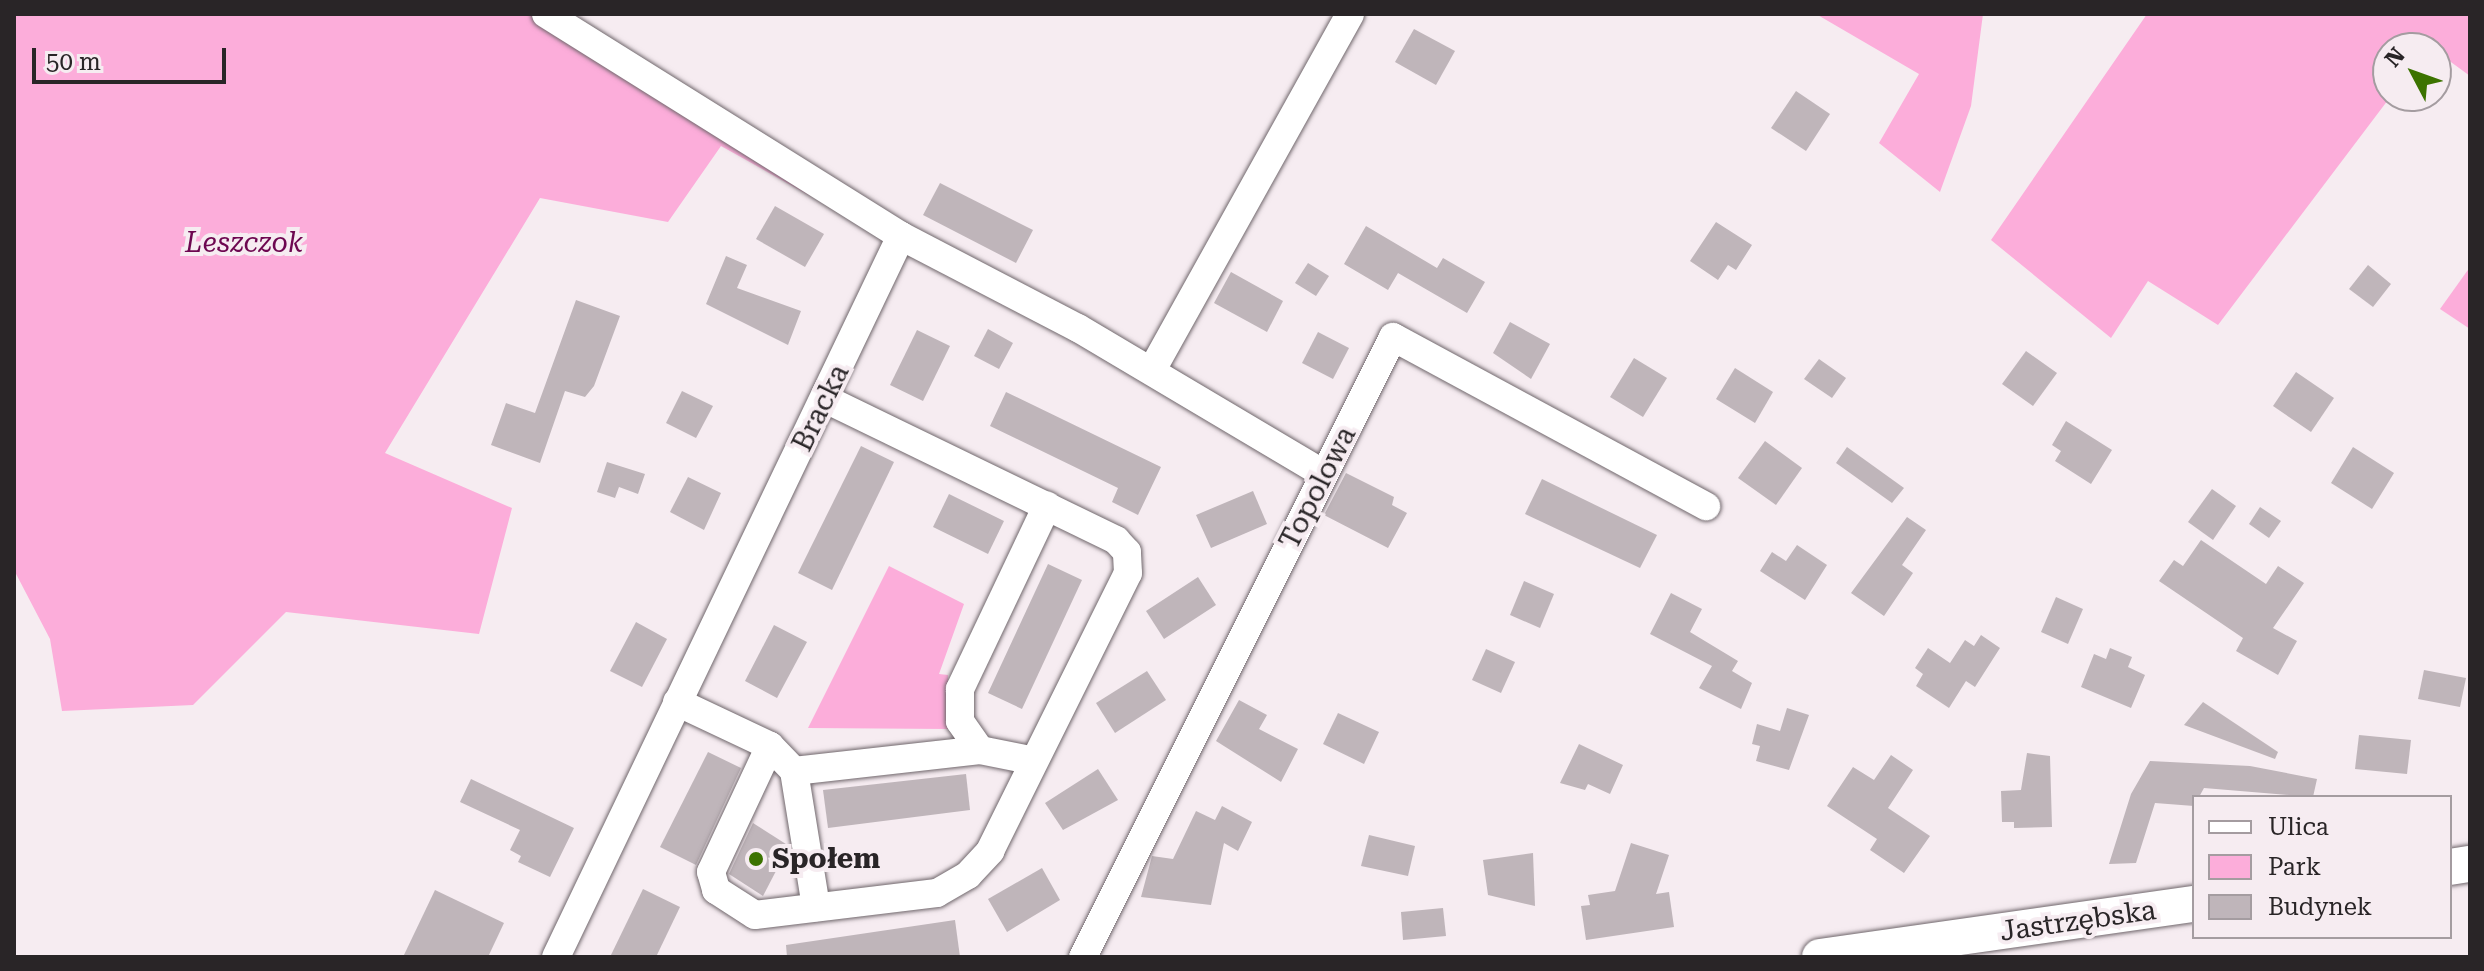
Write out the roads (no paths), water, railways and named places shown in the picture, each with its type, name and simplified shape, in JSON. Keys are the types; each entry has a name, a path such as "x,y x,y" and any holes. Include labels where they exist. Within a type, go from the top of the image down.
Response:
{"main road":[{"name":"Jastrzębska","path":"1820,957 2192,904"}],"street":[{"path":"546,14 901,236 1152,370 1324,474"},
{"path":"1152,370 1350,14"},
{"name":"Bracka","path":"556,957 826,399 901,236"},
{"name":"Topolowa","path":"1083,957 1393,337 1706,506"},
{"path":"770,746 711,872 716,890 755,915 937,893 968,875 990,851 1030,760 1128,573 1127,552 1116,540 826,399"},
{"path":"980,750 960,721 960,689 1047,506"},
{"path":"677,702 770,746 794,771 816,907"},
{"path":"794,771 980,750 1030,760"}],"place":[{"name":"Społem","path":"756,859"}],"park label":[{"name":"Leszczok","path":"244,243"}]}
